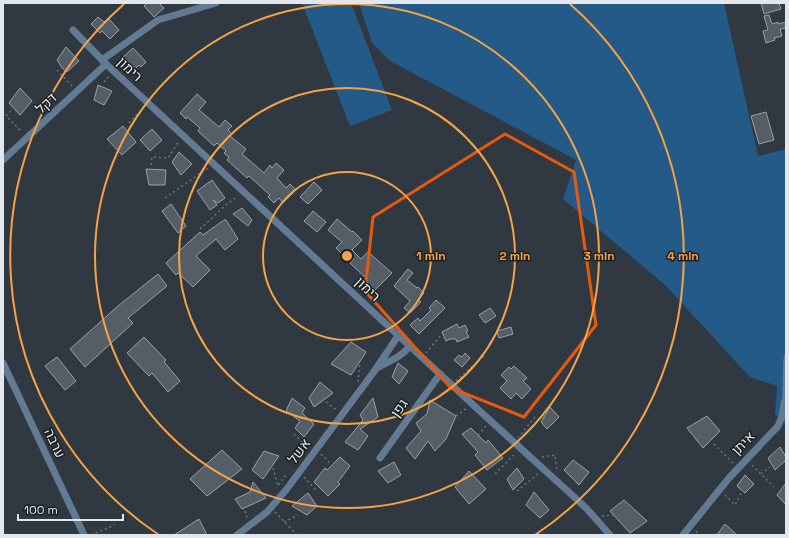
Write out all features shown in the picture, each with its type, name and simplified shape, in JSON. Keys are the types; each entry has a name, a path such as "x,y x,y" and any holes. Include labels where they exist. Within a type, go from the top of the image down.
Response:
{"street":[{"name":"דקל","path":"3,160 77,91 104,62 158,20 216,3"},
{"name":"רימון","path":"73,30 104,62 182,135 491,422 558,482 610,535"},
{"name":"אשל","path":"237,535 253,524 270,508 292,483 373,373 398,336"},
{"name":"אשל","path":"373,373 379,367 405,353 410,346"},
{"name":"ערבה","path":"3,363 6,378 84,535"},
{"name":"גפן","path":"380,458 440,374"},
{"name":"איתן","path":"683,535 738,468 778,426 782,416 784,402"}],"lane":[{"name":"איתן","path":"784,402 786,355"}],"path":[{"path":"57,70 77,91"},
{"path":"129,123 148,103"},
{"path":"11,111 6,116 27,138"},
{"path":"151,165 152,157 168,158 182,135"},
{"path":"165,198 214,164"},
{"path":"200,229 226,205 244,192"},
{"path":"422,358 442,334"},
{"path":"451,385 485,355"},
{"path":"358,382 360,362"},
{"path":"326,402 342,414"},
{"path":"456,416 472,404"},
{"path":"514,443 535,417"},
{"path":"478,434 491,422"},
{"path":"294,434 338,471"},
{"path":"714,444 738,468"},
{"path":"494,474 521,448"},
{"path":"532,459 555,455 558,482"},
{"path":"746,459 774,487"},
{"path":"761,474 770,466"},
{"path":"273,468 278,486 285,476 292,483"},
{"path":"517,491 543,469"},
{"path":"300,472 316,490"},
{"path":"719,490 735,505 741,493"},
{"path":"270,508 297,535"},
{"path":"284,522 298,515"},
{"path":"594,517 613,515"},
{"path":"91,535 115,525"}],"highlighted area":[{"path":"505,134 574,172 596,325 524,417 451,388 365,291 373,217"}],"shaded area":[{"path":"302,3 351,3 392,110 350,126"},
{"path":"359,3 724,3 758,156 786,149 786,426 775,414 777,386 750,377 665,285 563,199 576,160 390,61 372,43"}],"building":[{"path":"147,3 159,3 164,8 154,17 144,6"},
{"path":"761,3 779,3 781,9 764,14"},
{"path":"769,15 772,24 786,22 786,28 780,29 782,36 774,38 775,40 766,43 763,31 768,30 764,16"},
{"path":"98,17 104,22 108,18 119,30 110,39 102,31 100,33 91,24"},
{"path":"66,47 79,61 67,72 62,68 57,60"},
{"path":"133,48 146,62 141,67 139,65 134,70 127,62 125,64 121,59"},
{"path":"98,85 112,91 104,105 94,100"},
{"path":"20,88 32,101 20,115 9,103"},
{"path":"197,94 206,102 199,110 219,127 225,120 232,126 228,130 232,134 230,136 246,149 242,154 264,173 270,165 272,168 276,163 284,170 277,178 286,188 290,184 296,190 283,203 279,198 274,203 268,197 270,195 249,176 247,178 227,160 229,157 224,153 226,151 217,143 214,146 198,131 200,128 180,113"},
{"path":"766,112 774,140 759,144 751,116"},
{"path":"123,126 136,142 122,155 107,139"},
{"path":"152,129 162,140 150,151 140,140"},
{"path":"179,152 192,164 181,175 172,162"},
{"path":"146,169 166,170 165,185 149,185"},
{"path":"212,180 225,198 218,203 213,200 217,205 210,210 197,191"},
{"path":"314,182 322,190 308,204 300,197"},
{"path":"171,204 186,226 178,233 162,211"},
{"path":"242,208 252,220 248,226 233,214"},
{"path":"313,211 326,222 317,232 304,221"},
{"path":"337,219 362,240 352,250 361,259 368,252 392,273 374,291 364,282 367,279 350,263 354,259 345,251 342,254 336,248 342,242 328,230"},
{"path":"226,220 238,239 225,250 216,239 196,256 210,270 193,287 178,273 176,275 166,263 200,232 203,235"},
{"path":"408,269 413,273 407,280 424,293 418,300 421,302 410,313 404,308 410,301 394,286"},
{"path":"158,274 167,286 128,318 133,323 85,367 70,349 118,306"},
{"path":"436,300 445,308 419,334 410,325 418,318 420,321 431,310 429,308"},
{"path":"490,308 496,316 485,323 479,315"},
{"path":"457,324 459,328 465,325 468,331 466,332 469,337 457,342 456,339 446,341 442,332"},
{"path":"511,327 513,334 499,338 497,331"},
{"path":"144,337 166,360 164,362 180,381 168,392 152,373 149,376 127,353"},
{"path":"351,342 366,352 351,375 331,364"},
{"path":"465,353 470,358 462,367 454,360 459,355 462,357"},
{"path":"57,357 76,381 65,390 45,366"},
{"path":"398,363 408,371 399,384 392,377"},
{"path":"514,366 527,378 523,381 531,389 522,399 516,393 511,399 500,388 507,381 501,375 509,367 511,369"},
{"path":"320,382 333,393 314,407 309,398"},
{"path":"292,398 305,408 302,413 314,424 304,437 295,428 300,421 286,411"},
{"path":"373,398 378,417 360,429 368,436 358,450 345,442 363,420 360,415"},
{"path":"430,400 456,416 446,439 435,451 428,441 415,459 406,448 421,431 416,423 427,414"},
{"path":"550,407 559,417 547,429 541,422"},
{"path":"707,416 720,431 703,448 687,428"},
{"path":"471,428 486,443 488,440 503,458 487,470 475,455 478,452 462,434"},
{"path":"780,447 786,457 786,460 775,470 768,458"},
{"path":"222,450 242,469 207,496 190,479"},
{"path":"264,451 279,456 263,479 252,470"},
{"path":"340,457 350,466 338,482 340,484 328,496 314,482 325,468 327,470"},
{"path":"573,460 589,472 579,485 564,470"},
{"path":"394,462 401,475 388,483 378,471"},
{"path":"517,468 524,479 513,490 507,479"},
{"path":"469,471 486,489 469,504 455,487"},
{"path":"745,475 754,484 745,493 737,486"},
{"path":"253,482 266,498 242,509 235,499 250,492"},
{"path":"786,483 786,505 777,495"},
{"path":"534,492 549,510 540,518 526,505"},
{"path":"308,493 317,506 307,515 292,506"},
{"path":"624,500 647,521 630,533 610,511"},
{"path":"199,519 207,535 174,535"},
{"path":"725,524 737,535 717,535"}]}
